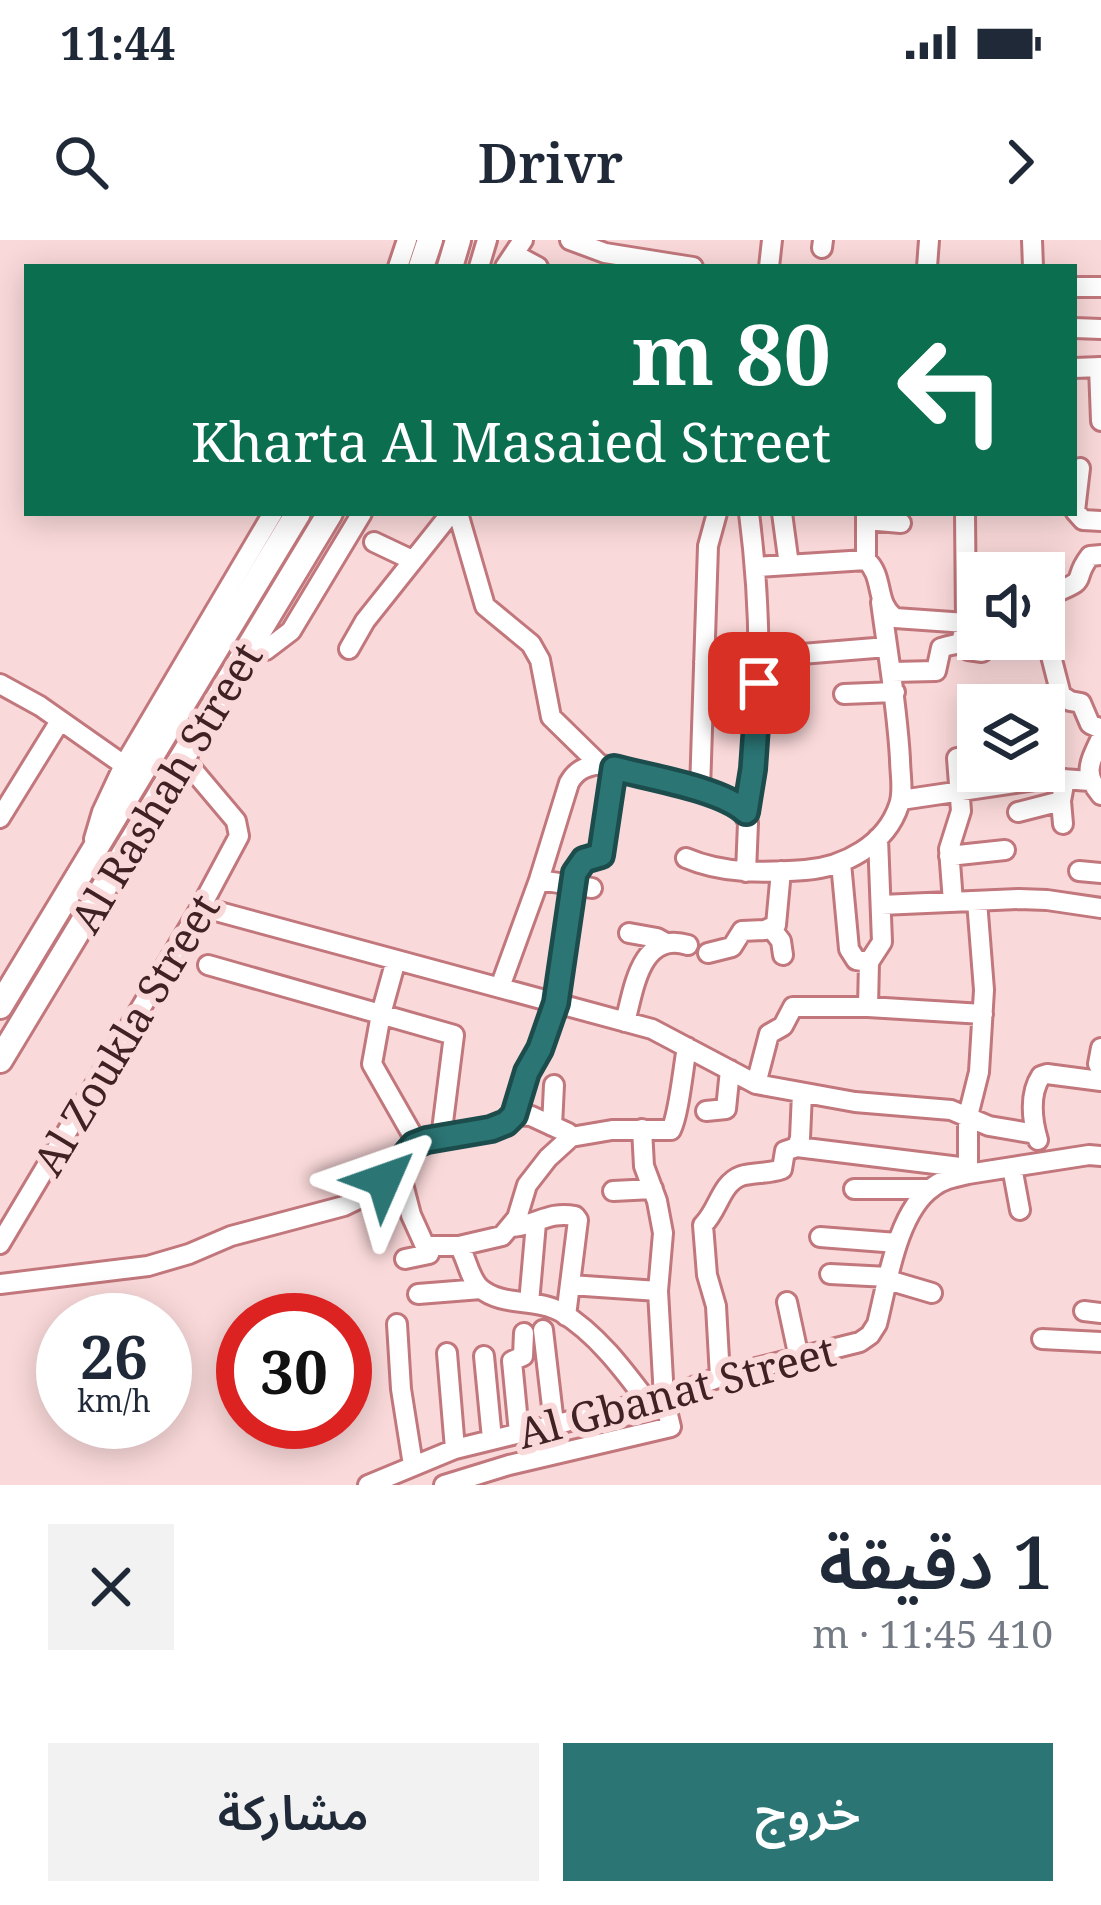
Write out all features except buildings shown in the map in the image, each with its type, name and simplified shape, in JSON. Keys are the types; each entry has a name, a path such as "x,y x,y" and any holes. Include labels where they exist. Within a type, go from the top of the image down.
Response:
{"main road":[{"name":"Al Rashah Street","path":"0,1006 296,516"},
{"name":"Al Rashah Street","path":"0,1060 328,516"}],"street":[{"path":"573,240 601,260 654,264"},
{"path":"1100,367 1101,421"},
{"path":"1077,468 1101,465"},
{"path":"91,856 98,823 124,765 271,516"},
{"path":"246,653 266,650 291,631 360,516"},
{"path":"349,650 412,560 452,516"},
{"path":"456,516 485,606 531,644 540,660 551,717 607,766 700,790 746,812"},
{"path":"700,790 708,546 716,516"},
{"path":"746,872 746,812 760,657 749,516"},
{"path":"782,516 788,566"},
{"path":"965,516 968,552"},
{"path":"686,858 746,872 821,868 854,856 888,827 902,800 894,682 880,585 876,570 866,560 866,517 901,523"},
{"path":"374,542 412,560"},
{"path":"1065,590 1080,581 1090,556 1101,554"},
{"path":"756,567 866,560"},
{"path":"881,602 895,618 957,621"},
{"path":"844,694 932,672 939,667 940,648 957,644"},
{"path":"704,662 887,647"},
{"path":"1052,660 1061,695 1081,703 1090,724 1101,729"},
{"path":"0,685 22,694 124,765"},
{"path":"0,818 60,721"},
{"path":"1095,788 1089,767 1101,739"},
{"name":"Al Zoukla Street","path":"0,1244 239,836 236,821 182,758"},
{"path":"500,988 569,783 575,773 607,766"},
{"path":"0,1284 148,1265 231,1236 344,1206 369,1195 414,1145 506,1123 514,1115 556,1003 582,886 578,866 601,855 607,766"},
{"path":"1065,779 1095,788"},
{"path":"902,800 958,792 960,820 950,840 953,902"},
{"path":"1063,792 1063,824"},
{"path":"1018,812 1061,801"},
{"path":"868,1007 869,962 882,942 878,838"},
{"path":"950,856 1004,850"},
{"path":"841,863 851,956 869,962"},
{"path":"1079,871 1101,873"},
{"path":"708,953 732,947 742,931 771,928 778,922 781,872"},
{"path":"539,880 582,886"},
{"path":"880,905 1047,900 1101,908"},
{"path":"968,1171 968,1116 979,1072 983,1014 977,901"},
{"path":"201,907 652,1029 756,1084 855,1102 951,1110 989,1126 1036,1134"},
{"path":"771,928 778,934 783,955"},
{"path":"628,933 666,943"},
{"path":"827,938 848,940"},
{"path":"625,1022 641,964 649,953 666,943 688,945"},
{"path":"396,960 372,1064 413,1136 401,1180 425,1246 459,1246 502,1237 517,1218 527,1185 571,1137 674,1128 687,1048"},
{"path":"208,964 454,1035 441,1138"},
{"path":"756,1084 769,1034 782,1026 794,1007 983,1014"},
{"path":"1101,1048 1101,1070"},
{"path":"706,1111 726,1109 730,1070"},
{"path":"1045,1162 1033,1113 1041,1076 1101,1082"},
{"path":"552,1126 554,1085"},
{"path":"796,1147 802,1093"},
{"path":"514,1115 531,1116 571,1137"},
{"path":"641,1129 644,1166 663,1233 656,1400"},
{"path":"720,1377 704,1225 730,1182 743,1175 777,1172 784,1166 785,1151 796,1147 968,1171 1101,1156"},
{"path":"1012,1167 1020,1210"},
{"path":"854,1189 929,1189 968,1171"},
{"path":"613,1191 653,1189"},
{"name":"Al Gbanat Street","path":"368,1485 492,1439 656,1400 720,1377 860,1342 877,1324 896,1243 929,1189"},
{"path":"512,1227 554,1214 578,1220 566,1316"},
{"path":"529,1303 536,1223"},
{"path":"820,1237 896,1243"},
{"path":"459,1246 481,1288 498,1298 556,1309 656,1400"},
{"path":"405,1259 425,1256 432,1247"},
{"path":"830,1274 888,1279 932,1293"},
{"path":"570,1285 658,1292"},
{"path":"418,1294 481,1288"},
{"path":"787,1302 799,1358"},
{"path":"397,1324 413,1465"},
{"path":"1042,1339 1101,1342"},
{"path":"519,1433 522,1342 554,1424"},
{"path":"447,1353 455,1450"},
{"path":"484,1356 492,1439"},
{"name":"Al Gbanat Street","path":"444,1485 670,1427 656,1400"}],"route":[{"path":"384,1180 414,1145 491,1129 514,1115 556,1003 575,873 584,860 601,855 614,768 700,790 746,812 759,683"}]}
